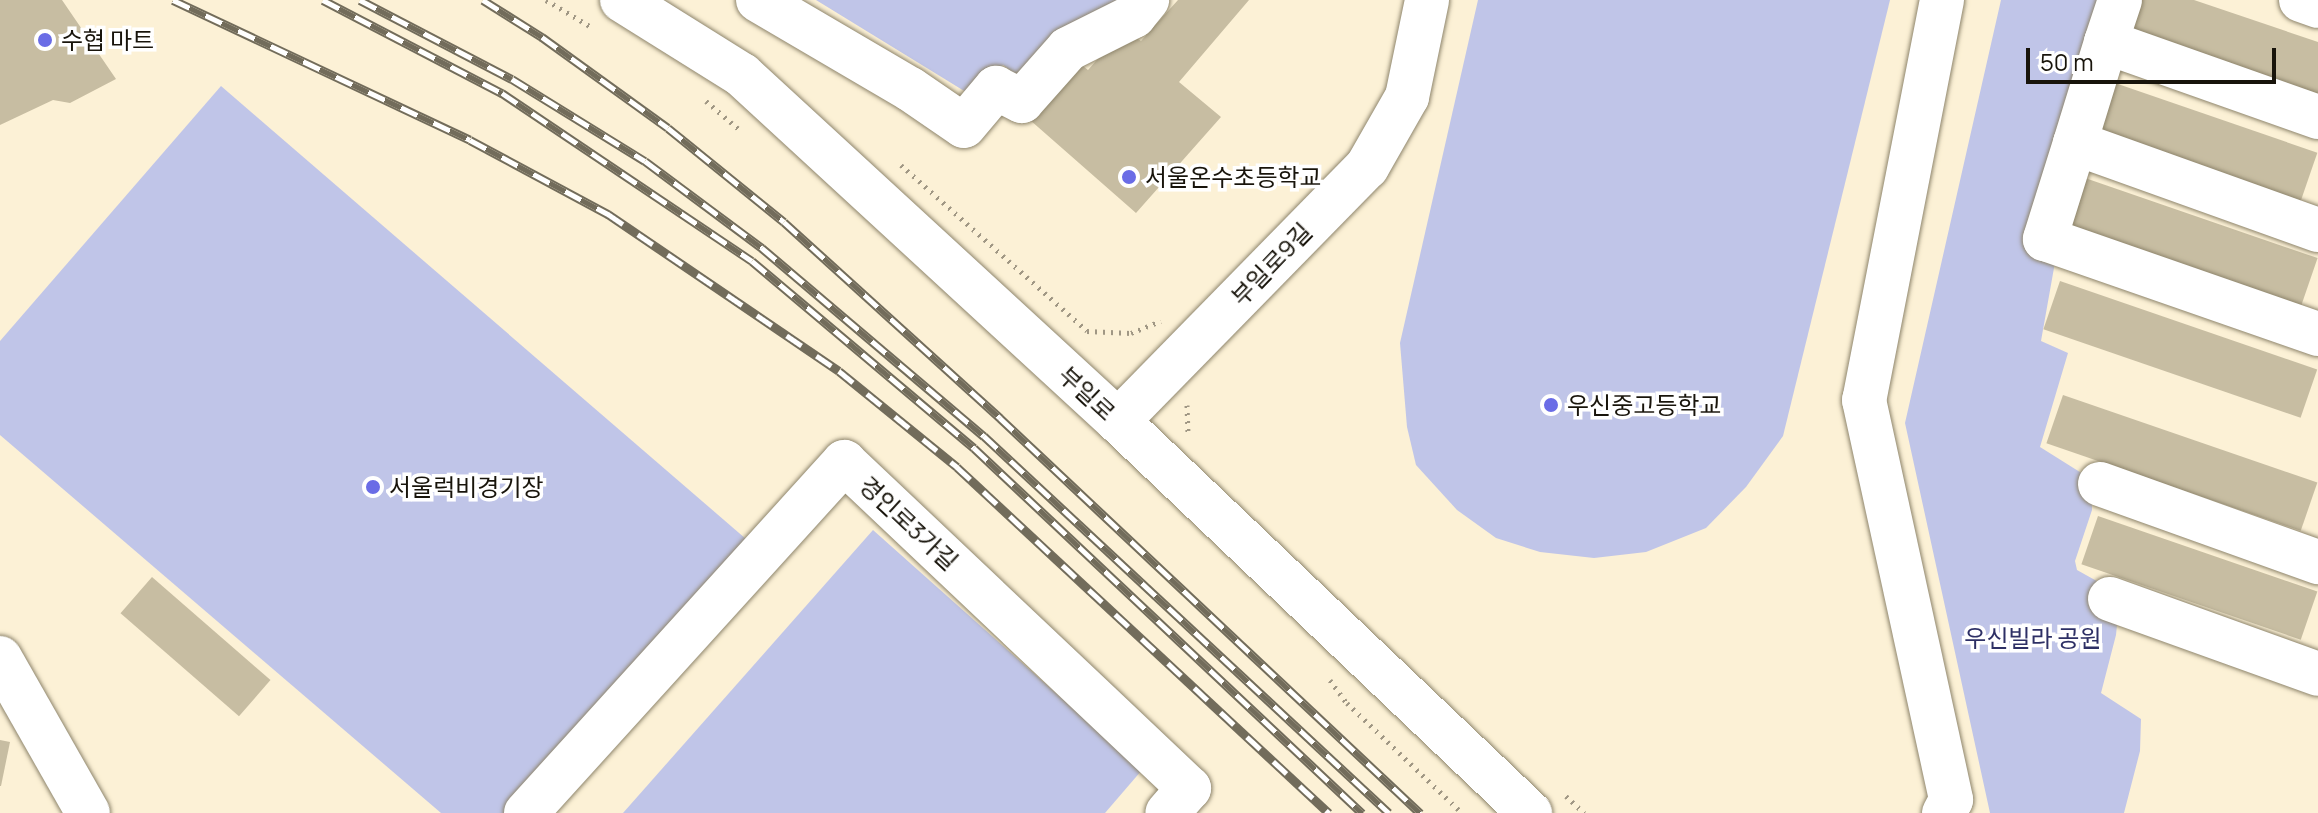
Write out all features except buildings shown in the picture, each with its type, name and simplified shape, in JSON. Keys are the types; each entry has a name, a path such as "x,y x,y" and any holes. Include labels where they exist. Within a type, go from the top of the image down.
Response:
{"street":[{"path":"758,0 910,89 964,126 996,88 1022,101 1068,49 1134,16 1147,0"},
{"name":"부일로9길","path":"1118,421 1367,167 1407,97 1427,0"},
{"path":"1942,0 1864,400 1951,800 1944,813"},
{"path":"2120,0 2045,239 2318,334"},
{"path":"2301,0 2318,6"},
{"name":"부일로","path":"609,15 742,75 1118,421 1546,802"},
{"path":"2106,42 2318,117"},
{"path":"2075,143 2318,230"},
{"name":"경인로3가길","path":"526,813 844,462 1189,788 1167,813"},
{"path":"2100,484 2318,562"},
{"path":"2110,599 2318,674"},
{"path":"0,658 88,813"}],"path":[{"path":"546,0 609,15"},
{"path":"697,94 744,133"},
{"path":"898,162 1087,331 1131,333"},
{"path":"1187,397 1188,435 1199,446"},
{"path":"1322,667 1347,703 1462,813"},
{"path":"1546,802 1584,813"}],"green space":[{"path":"816,0 1119,0 1027,82 1003,65 974,97"},
{"path":"1478,0 1890,0 1783,436 1746,487 1706,528 1646,552 1594,558 1540,552 1496,538 1457,510 1416,465 1407,427 1400,343"},
{"name":"우신빌라 공원","path":"2001,0 2140,0 2057,251 2041,341 2068,353 2040,447 2091,479 2092,510 2075,561 2077,570 2120,594 2116,635 2101,693 2141,719 2140,751 2124,813 1990,813 1905,423"},
{"name":"서울럭비경기장","path":"221,86 746,539 505,813 441,813 0,435 0,341"},
{"path":"873,530 1142,770 1105,813 623,813"}],"railway":[{"path":"173,0 470,140 608,214 839,371 957,467 1329,813"},
{"path":"323,0 502,93 752,261 974,448 1362,813"},
{"path":"360,0 512,79 645,161 762,248 984,436 1389,813"},
{"path":"483,0 542,37 668,128 784,222 1000,418 1420,813"}],"place":[{"name":"수협 마트","path":"45,40"},
{"name":"서울온수초등학교","path":"1129,177"},
{"name":"우신중고등학교","path":"1551,405"},
{"name":"서울럭비경기장","path":"373,487"}]}
